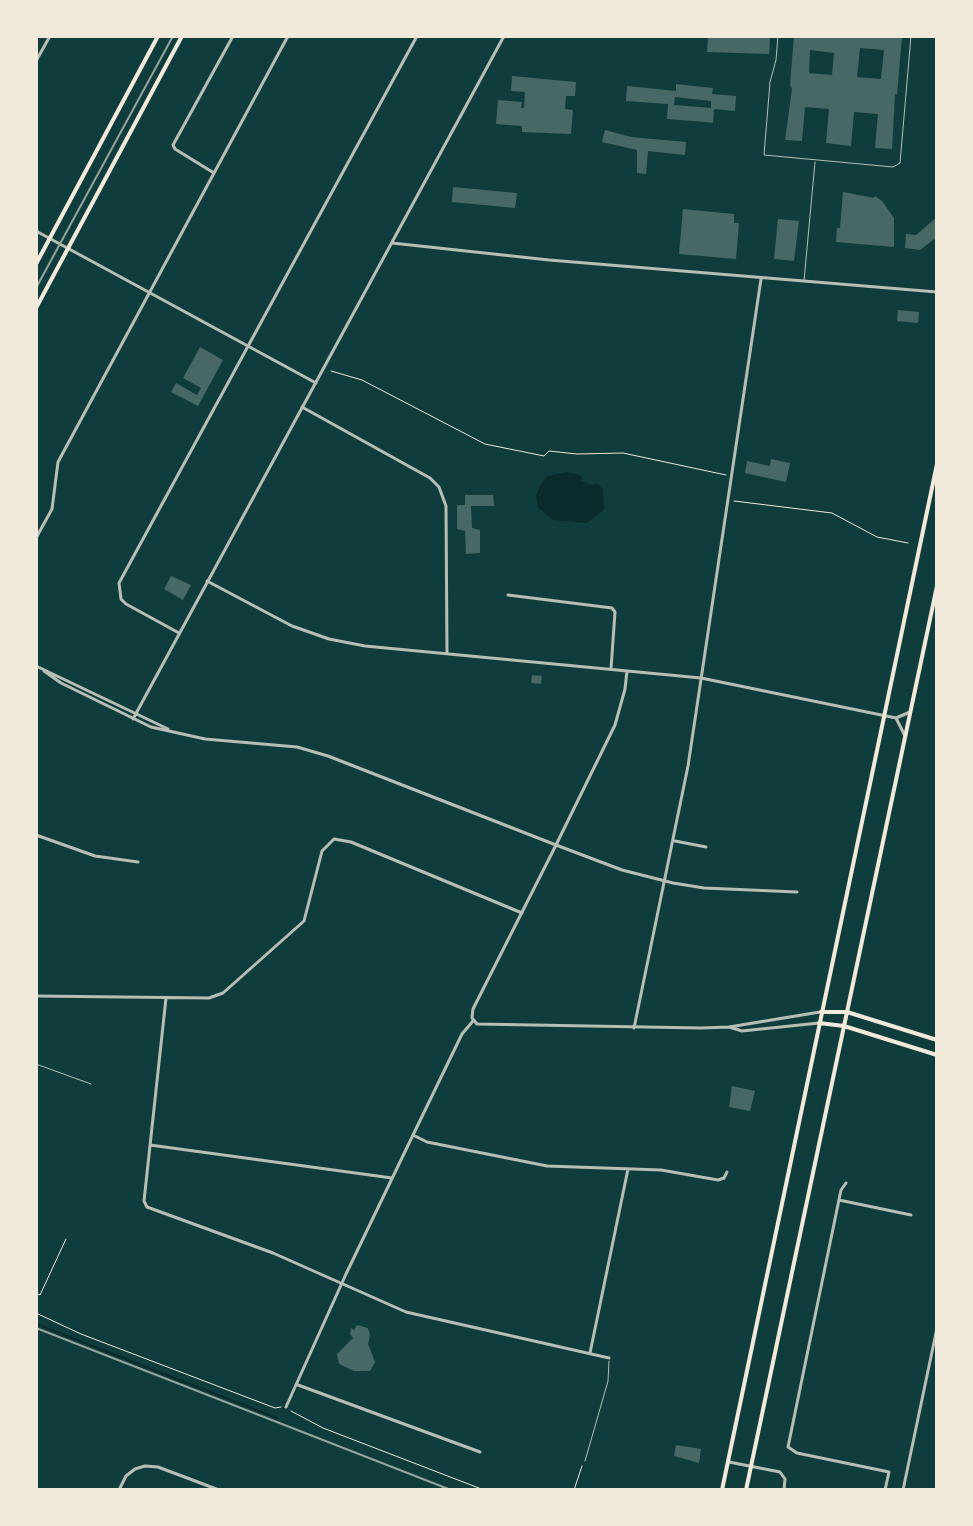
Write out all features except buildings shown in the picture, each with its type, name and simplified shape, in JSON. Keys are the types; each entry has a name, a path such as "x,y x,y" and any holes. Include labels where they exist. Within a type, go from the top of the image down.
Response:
{"main road":[{"path":"36,264 158,36"},
{"path":"36,308 182,36"},
{"path":"722,1490 937,464"},
{"path":"746,1490 937,586"},
{"path":"821,1012 847,1012 937,1040"},
{"path":"819,1023 844,1026 937,1055"}],"street":[{"path":"36,61 50,36"},
{"path":"214,173 173,145 233,36"},
{"path":"36,538 52,509 58,462 288,36"},
{"path":"179,633 126,604 121,599 119,583 417,36"},
{"path":"133,719 504,36"},
{"path":"36,231 316,383"},
{"path":"392,243 761,279 937,292"},
{"path":"634,1028 674,841 761,279"},
{"path":"302,407 430,478 439,487 446,506 447,654"},
{"path":"207,581 292,626 315,635 365,646 701,678 896,718 911,712"},
{"path":"508,595 612,608 615,612 611,669"},
{"path":"36,666 61,683 151,727 178,734 297,747 328,756 630,873 704,888 797,892"},
{"path":"286,1407 392,1178 462,1034 473,1021 473,1009 615,725 627,670"},
{"path":"44,671 178,734"},
{"path":"896,718 905,737"},
{"path":"36,835 95,856 138,862"},
{"path":"36,996 209,998 223,993 304,921 322,851 334,839 351,842 522,913"},
{"path":"674,841 706,847"},
{"path":"166,998 145,1205 273,1253 373,1299 414,1314 609,1358"},
{"path":"729,1027 743,1022 821,1012"},
{"path":"473,1021 483,1026 729,1027 742,1031 819,1023"},
{"path":"413,1135 427,1142 540,1166 670,1171 718,1180 724,1178 727,1172"},
{"path":"150,1145 392,1178"},
{"path":"590,1353 628,1169"},
{"path":"846,1183 842,1186 788,1447 797,1453 889,1472 885,1490"},
{"path":"839,1200 911,1215"},
{"path":"903,1490 937,1328"},
{"path":"298,1385 480,1452"},
{"path":"728,1462 780,1472 785,1479 784,1490"},
{"path":"119,1490 126,1476 145,1466 158,1467 219,1490"}],"lane":[{"path":"778,36 770,82 764,155 898,167 911,36"},
{"path":"804,282 816,160"},
{"path":"36,1064 91,1084"},
{"path":"585,1461 608,1381 609,1358"}],"path":[{"path":"331,371 362,380 485,444 544,456 549,451 623,453 732,476"},
{"path":"733,501 832,513 877,537 908,543"},
{"path":"36,1293 40,1295 66,1239"},
{"path":"36,1313 81,1334 275,1408 286,1407 323,1428 484,1490"},
{"path":"574,1490 585,1461"}],"water":[{"path":"567,472 582,476 580,480 589,484 595,485 595,482 603,489 604,510 587,523 553,520 538,507 536,496 541,484 548,476"}],"waterway":[{"path":"36,1324 277,1418"}],"tram line":[{"path":"36,288 173,36"}],"railway":[{"path":"36,1328 451,1490"}]}
